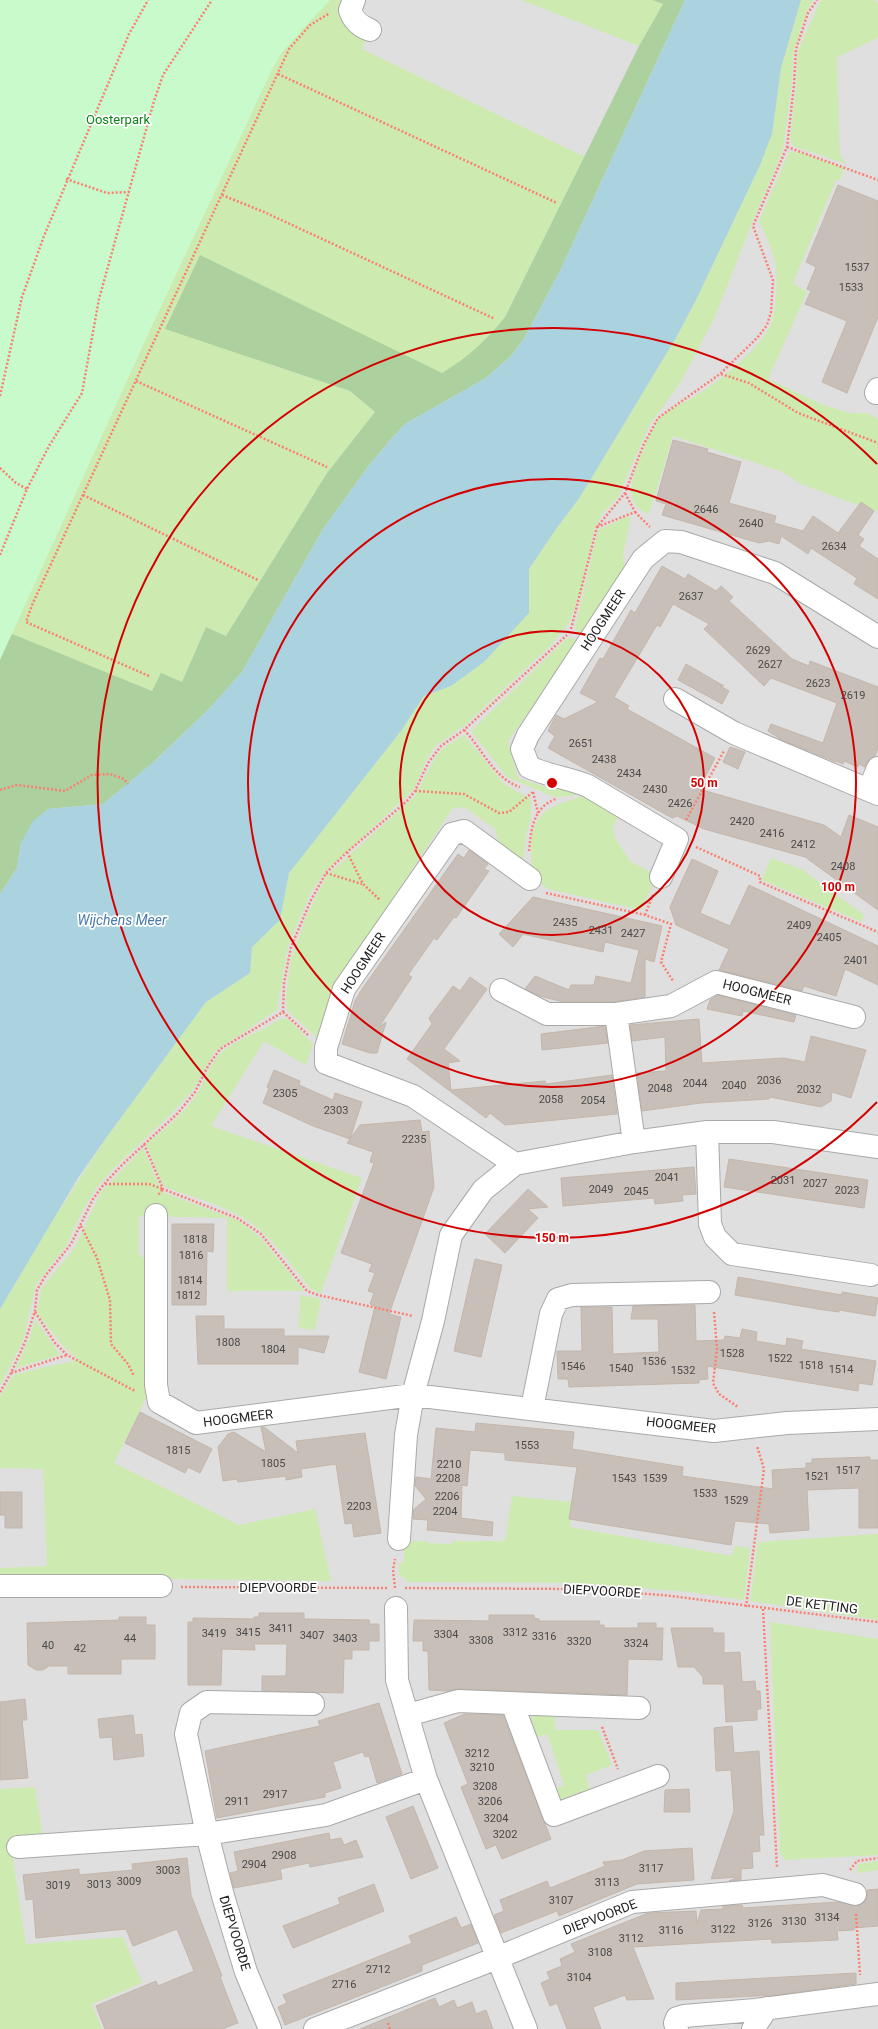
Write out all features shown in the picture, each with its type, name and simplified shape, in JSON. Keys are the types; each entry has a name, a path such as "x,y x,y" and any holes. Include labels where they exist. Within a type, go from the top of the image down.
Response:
{"street":[{"path":"352,5 356,22 370,30"},
{"name":"HOOGMEER","path":"677,839 588,786 575,780 546,774 529,767 522,749 528,735 643,559 665,541 681,542 703,549 775,573 878,637"},
{"path":"675,699 734,733 874,792 878,768"},
{"name":"HOOGMEER","path":"326,1048 344,989 452,834 464,830 530,879"},
{"path":"661,877 677,839"},
{"name":"HOOGMEER","path":"501,990 547,1014 616,1014 671,1006 716,982 854,1016"},
{"path":"616,1014 634,1142"},
{"path":"326,1048 326,1063 413,1096 515,1164"},
{"path":"707,1132 710,1224 715,1237 732,1254 871,1275"},
{"path":"399,1539 406,1435 413,1395 433,1321 451,1235 483,1190 515,1164 634,1142 707,1132 773,1132 878,1147"},
{"name":"HOOGMEER","path":"156,1215 156,1384 159,1402 196,1423 413,1395 714,1430 787,1423 878,1419"},
{"path":"532,1408 551,1314 558,1299 572,1295 711,1299"},
{"path":"0,1586 160,1586"},
{"path":"395,1598 397,1680 426,1779 526,2029"},
{"path":"408,1715 458,1701 639,1708"},
{"name":"DIEPVOORDE","path":"270,2029 246,1972 223,1896 207,1834 186,1734 191,1713 207,1702 313,1704"},
{"path":"512,1703 554,1815 626,1786 658,1776"},
{"path":"18,1847 207,1834 326,1815 426,1779"},
{"name":"DIEPVOORDE","path":"315,2029 497,1958 632,1902 823,1885 846,1891"},
{"path":"677,2029 677,2018 684,2016 767,2008 870,1995"},
{"path":"753,2029 767,2008"}],"path":[{"path":"0,396 22,297 44,236 66,179 129,34 148,0"},
{"path":"0,555 27,489 49,446 82,393 99,299 130,192 154,101 163,75 212,0"},
{"path":"326,1048 316,1043 283,1012 284,983 291,948 311,900 326,873 347,852 406,802 415,791 428,763 441,746 464,730 570,631 597,527 625,493 643,446 660,416 720,374 758,337 767,325 771,312 773,280 753,226 787,147 794,85 796,49 808,13 817,0"},
{"path":"149,676 26,622 33,603 289,49 310,25 325,15 352,5"},
{"path":"278,74 557,203"},
{"path":"787,147 878,180"},
{"path":"66,179 107,193 130,192"},
{"path":"222,195 271,215 495,319"},
{"path":"720,374 749,383 798,413 878,443"},
{"path":"136,381 327,467"},
{"path":"0,468 16,483 27,489"},
{"path":"597,527 635,512 625,493"},
{"path":"83,495 258,580"},
{"path":"464,730 476,742 494,768 512,785 532,792"},
{"path":"734,733 677,839 760,876 760,882 878,932"},
{"path":"0,790 17,785 65,790 92,775 110,774 124,779 128,784"},
{"path":"415,791 464,794 499,813 509,812 532,792"},
{"path":"532,792 538,813"},
{"path":"561,799 554,800 538,813 531,827 528,859 530,879 546,893 645,915 671,924 661,962 685,999"},
{"path":"347,852 363,884 396,914"},
{"path":"326,873 363,884"},
{"path":"0,1392 11,1373 25,1342 35,1312 37,1290 46,1275 64,1254 81,1226 93,1199 104,1184 178,1113 190,1097 220,1049 283,1012"},
{"path":"144,1144 163,1189"},
{"path":"104,1184 149,1184 237,1218 261,1234 307,1291 318,1295 433,1321"},
{"path":"156,1215 157,1195 163,1189"},
{"path":"81,1226 97,1258 110,1300 111,1344 128,1364 136,1382"},
{"path":"711,1299 717,1349 713,1383 718,1394 745,1412 764,1469 746,1607"},
{"path":"35,1312 56,1343 67,1355 139,1393 139,1388"},
{"path":"11,1373 67,1355"},
{"path":"395,1598 393,1570 399,1539"},
{"name":"DIEPVOORDE","path":"160,1586 395,1598 575,1589 662,1595 763,1609"},
{"path":"763,1609 778,1888"},
{"name":"DE KETTING","path":"763,1609 878,1622"},
{"path":"602,1707 602,1731 626,1786"},
{"path":"870,1995 846,1891 857,1861 878,1858"}],"shaded area":[{"path":"0,0 878,0 878,2029 0,2029"}],"green space":[{"name":"Oosterpark","path":"0,0 330,0 282,52 272,70 150,330 0,660"},
{"path":"327,0 348,0 368,34 362,49 585,157 505,317 476,348 460,362 442,374 200,255 166,329 350,391 375,412 327,473 226,636 206,627 182,682 152,691 9,633 170,284 281,51"},
{"path":"521,0 652,0 663,4 639,46"},
{"path":"652,0 685,0 561,269 525,337 512,355 486,378 405,424 370,464 323,529 242,672 209,709 142,773 103,804 48,809 21,843 17,868 0,894 0,545 281,51 170,284 10,633 152,691 161,673 182,682 206,627 226,636 327,473 375,412 350,391 165,329 200,255 442,373 476,348 505,317 639,46 663,4"},
{"path":"801,0 813,0 807,10 794,50 792,82 783,149 714,319 679,385 650,424 618,497 602,514 594,530 582,588 569,623 550,646 464,726 435,746 425,763 415,787 410,793 324,873 311,892 288,946 277,1010 214,1052 194,1089 171,1114 111,1171 97,1187 85,1206 66,1246 36,1284 23,1341 0,1386 0,1309 53,1220 106,1138 206,1002 250,973 252,947 280,920 289,873 401,731 424,696 451,686 484,662 529,613 529,569 580,497 677,336 697,298 760,165 772,134 781,68"},
{"path":"821,0 874,0 878,3 878,38 837,57 840,155 846,164 793,146 790,139 796,86 798,50"},
{"path":"789,152 798,152 844,168 840,180 836,180 793,283 807,292 768,379 821,404 849,413 868,413 878,419 878,509 876,512 801,484 783,472 673,436 649,514 645,513 638,508 632,498 632,483 651,433 661,416 702,392 748,355 766,334 771,324 776,299 776,270 770,246 759,221"},
{"path":"626,517 631,517 623,555 626,573 584,635 578,632 575,627 598,530"},
{"path":"571,637 580,642 535,711 528,713 508,741 518,778 551,789 562,783 580,791 572,796 554,797 507,777 471,731 565,640"},
{"path":"464,735 504,784 531,799 531,818 527,831 523,860 499,844 495,829 464,807 452,809 372,930 318,1039 287,1010 286,995 291,959 307,915 327,875 414,797 434,760 442,749"},
{"path":"587,791 620,813 613,826 615,838 630,861 657,876 641,910 548,889 532,877 532,835 539,818 546,811 561,803 580,797"},
{"path":"771,858 801,869 864,915 862,922 762,880"},
{"path":"280,1019 288,1019 313,1044 306,1065 264,1041 211,1126 362,1178 321,1293 312,1290 266,1235 248,1221 217,1205 163,1186 146,1144 172,1122 190,1104 213,1063 221,1053 235,1043"},
{"path":"143,1148 162,1192 239,1221 260,1237 304,1291 227,1291 227,1218 139,1216 138,1253 149,1263 149,1392 114,1463 239,1525 315,1509 331,1581 180,1579 0,1580 0,1568 47,1566 43,1469 0,1468 0,1396 14,1375 78,1360 61,1344 37,1313 41,1289 75,1247 101,1192"},
{"path":"300,1295 321,1299 315,1330 299,1328"},
{"path":"35,1319 60,1355 16,1368 30,1337"},
{"path":"512,1496 573,1502 570,1527 732,1556 735,1546 750,1548 744,1600 689,1592 575,1583 407,1582 405,1578 399,1576 399,1565 404,1561 404,1541 427,1541 427,1543 452,1544 453,1541 505,1541"},
{"path":"878,1534 878,1620 750,1601 758,1542"},
{"path":"770,1622 878,1639 878,1855 785,1860 780,1853"},
{"path":"555,1714 555,1730 598,1730 612,1765 586,1775 591,1794 562,1804 550,1791 564,1785 547,1734 532,1739 527,1720 535,1716"},
{"path":"35,1787 44,1842 11,1847 26,1944 123,1937 142,1983 92,2004 102,2029 0,2029 0,1789"},
{"path":"878,1861 878,1870 857,1873 858,1864"}],"water":[{"name":"Wijchens Meer","path":"685,0 801,0 781,68 772,134 760,165 697,298 677,336 580,497 529,569 529,613 484,662 451,686 424,696 401,731 289,873 280,920 252,947 250,973 206,1002 78,1178 0,1309 0,894 17,868 21,843 33,821 48,809 103,804 158,758 209,709 242,672 323,529 370,464 392,438 405,424 486,378 512,355 525,337 561,269"}],"building":[{"path":"838,185 878,201 878,317 847,393 822,382 847,321 805,304 811,291 807,289 816,267 806,262"},
{"path":"673,440 708,449 707,452 741,462 729,503 776,516 774,523 803,531 813,516 838,533 861,502 874,511 858,535 864,539 859,546 878,559 878,599 854,584 857,578 811,548 808,554 781,536 779,544 769,541 759,543 662,515 666,504 656,501"},
{"path":"662,566 685,579 688,574 716,591 721,586 733,597 729,601 792,659 809,666 810,661 878,687 878,748 875,756 870,758 865,767 859,764 858,767 844,761 843,764 836,762 782,740 768,731 771,724 823,743 837,703 771,678 764,686 704,629 709,624 673,604 660,627 657,625 614,697 629,706 627,709 715,758 699,789 824,825 841,837 849,815 878,827 878,910 805,857 704,829 677,816 672,818 548,748 555,736 548,731 556,715 564,719 598,702 580,693 600,658 603,659 631,610 635,613"},
{"path":"686,664 724,686 720,686 729,691 722,704 678,680"},
{"path":"730,747 745,752 738,769 723,762"},
{"path":"469,850 488,864 484,869 489,871 456,918 454,917 437,940 434,938 408,975 412,977 379,1027 386,1022 377,1053 370,1053 342,1044 355,1001 362,989 458,854 464,858"},
{"path":"692,859 718,871 700,913 730,926 749,885 878,946 878,985 845,969 836,996 804,986 802,991 719,970 729,949 676,925 670,907"},
{"path":"533,897 662,926 654,962 645,959 645,997 615,1002 563,1002 540,996 525,989 535,976 569,990 571,985 594,985 596,976 631,983 639,950 605,942 603,952 523,934 513,947 499,934"},
{"path":"470,977 487,989 444,1049 460,1061 448,1063 451,1090 545,1081 546,1084 612,1075 617,1114 505,1125 490,1113 486,1118 407,1059 432,1024 429,1018 453,986 460,991"},
{"path":"718,995 796,1015 794,1022 743,1011 742,1016 707,1009 710,1000"},
{"path":"699,1019 702,1063 784,1058 805,1062 811,1036 866,1050 851,1098 832,1092 831,1101 821,1107 770,1097 769,1099 701,1103 642,1111 637,1073 666,1071 665,1037 632,1041 630,1025"},
{"path":"605,1026 608,1043 542,1050 541,1034"},
{"path":"274,1070 300,1081 299,1085 333,1100 335,1093 362,1102 350,1139 313,1126 263,1103 269,1088 267,1087"},
{"path":"420,1120 422,1132 429,1131 434,1187 389,1314 401,1317 386,1379 359,1372 375,1306 370,1304 374,1293 368,1291 375,1273 369,1271 372,1264 341,1253 374,1163 370,1162 373,1152 347,1143 360,1125"},
{"path":"729,1159 868,1180 864,1208 724,1187"},
{"path":"694,1167 696,1194 682,1195 683,1201 655,1204 654,1198 563,1206 561,1178"},
{"path":"528,1189 548,1207 528,1209 538,1218 505,1253 485,1234"},
{"path":"172,1224 214,1224 213,1252 207,1251 206,1305 172,1305"},
{"path":"475,1259 502,1265 481,1357 454,1351"},
{"path":"738,1277 842,1295 842,1292 878,1298 875,1316 839,1310 839,1312 824,1310 735,1295"},
{"path":"695,1305 696,1341 724,1340 725,1336 740,1338 742,1329 757,1332 756,1341 786,1346 787,1338 803,1341 801,1349 876,1361 872,1385 859,1383 858,1391 707,1366 708,1379 699,1380 699,1383 569,1387 568,1379 558,1379 557,1351 582,1351 581,1307 612,1307 613,1354 659,1352 658,1319 631,1319 633,1306"},
{"path":"196,1316 224,1316 224,1329 284,1329 284,1336 329,1336 324,1353 298,1347 298,1364 198,1364"},
{"path":"140,1412 212,1449 200,1473 188,1467 185,1473 125,1443"},
{"path":"476,1423 574,1432 572,1449 683,1467 682,1476 773,1489 772,1470 806,1468 806,1463 812,1463 812,1459 870,1457 870,1460 878,1460 878,1528 859,1528 859,1488 807,1490 809,1530 770,1533 769,1524 735,1521 731,1545 569,1519 577,1467 505,1460 505,1453 470,1450 467,1486 462,1485 461,1518 493,1522 492,1536 427,1530 428,1520 413,1519 413,1510 426,1499 415,1486 416,1477 431,1479 436,1428 475,1432"},
{"path":"261,1427 264,1427 298,1453 296,1441 365,1433 381,1533 354,1537 352,1523 345,1524 336,1464 301,1469 302,1477 286,1480 286,1476 238,1482 237,1479 223,1481 218,1447 228,1434 234,1432 266,1452"},
{"path":"0,1492 22,1492 22,1528 5,1528 5,1515 0,1515"},
{"path":"259,1613 304,1613 304,1619 369,1620 370,1624 379,1624 379,1641 369,1641 369,1650 352,1650 352,1659 344,1659 343,1693 262,1691 262,1676 286,1676 287,1644 254,1644 255,1650 222,1649 221,1685 188,1685 188,1622 193,1622 193,1618 254,1619 254,1617 259,1617"},
{"path":"489,1615 534,1615 534,1618 539,1619 539,1621 600,1621 599,1625 604,1625 604,1628 638,1628 638,1623 656,1623 656,1628 663,1628 662,1660 628,1659 627,1695 458,1689 448,1691 429,1690 428,1651 423,1651 423,1641 413,1641 414,1620 489,1621"},
{"path":"119,1617 146,1617 146,1625 155,1625 155,1659 121,1659 121,1674 68,1674 68,1666 49,1666 43,1670 36,1670 28,1665 27,1623 119,1620"},
{"path":"671,1628 713,1628 713,1633 724,1633 724,1653 740,1652 742,1682 755,1681 756,1691 760,1691 761,1709 757,1709 757,1720 726,1722 724,1684 703,1684 703,1677 694,1667 678,1667"},
{"path":"25,1699 27,1720 22,1720 28,1778 0,1780 0,1702"},
{"path":"379,1703 402,1774 377,1783 369,1756 365,1757 363,1752 333,1762 341,1788 325,1793 325,1797 217,1818 205,1751 320,1726 318,1721"},
{"path":"465,1714 503,1715 551,1839 502,1859 496,1845 486,1849 461,1787 468,1784 444,1723"},
{"path":"133,1715 135,1735 142,1734 144,1756 114,1760 112,1737 100,1738 98,1719"},
{"path":"732,1726 734,1753 759,1751 764,1835 759,1835 760,1851 752,1852 753,1868 741,1869 741,1880 729,1881 738,1877 711,1879 734,1811 731,1770 716,1771 714,1728"},
{"path":"689,1789 690,1812 664,1812 665,1790"},
{"path":"413,1806 438,1868 411,1879 386,1817"},
{"path":"329,1833 330,1840 341,1838 344,1845 356,1840 363,1857 310,1867 309,1863 280,1869 282,1879 234,1888 230,1873 238,1871 234,1852"},
{"path":"692,1848 694,1880 637,1884 559,1916 557,1911 501,1933 494,1915 504,1911 500,1900 547,1881 550,1888 605,1866 603,1862 622,1860 644,1851"},
{"path":"187,1858 191,1895 238,2023 222,2029 105,2029 96,2006 156,1981 158,1986 194,1971 177,1929 133,1946 126,1929 36,1938 33,1899 26,1900 23,1875 79,1869 79,1875 133,1870 132,1864"},
{"path":"374,1884 384,1911 293,1948 283,1926 340,1904 338,1898"},
{"path":"878,1889 878,1926 837,1931 838,1940 772,1943 771,1939 633,1947 654,1999 627,2000 625,1995 593,2007 601,2029 567,2029 557,2003 550,2006 541,1983 550,1979 547,1972 562,1966 560,1959 575,1952 571,1944 648,1913 696,1911 697,1924 701,1910 723,1909 723,1906 742,1905 743,1908 838,1902 858,1906 867,1898 867,1890"},
{"path":"456,1917 461,1928 471,1924 478,1943 422,1965 422,1971 285,2025 278,2007 287,2003 283,1995 412,1943 409,1936"},
{"path":"856,1973 856,1984 776,1995 676,2000 676,1983"},
{"path":"435,1998 439,2007 454,2000 457,2008 472,2002 476,2014 486,2010 493,2029 360,2029"}]}
